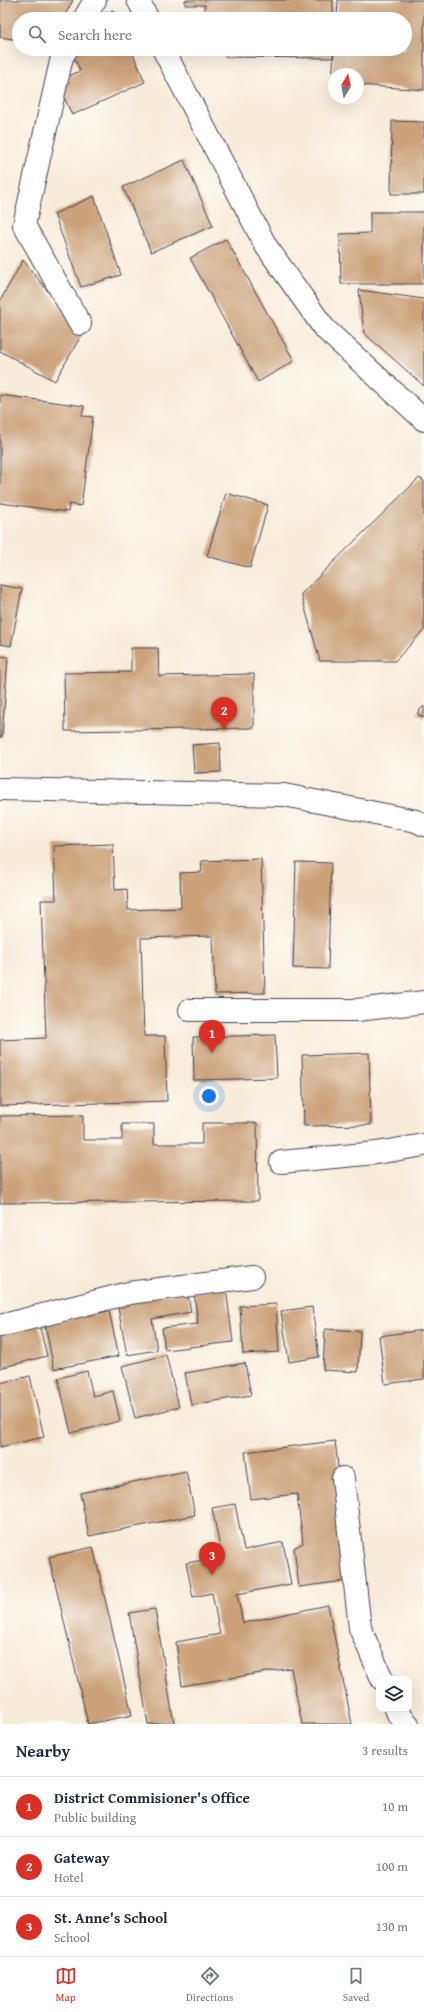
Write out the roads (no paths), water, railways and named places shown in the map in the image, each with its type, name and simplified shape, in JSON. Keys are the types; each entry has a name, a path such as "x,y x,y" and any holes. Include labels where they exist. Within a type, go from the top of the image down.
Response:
{"street":[{"path":"88,12 95,0"},
{"path":"138,0 144,12"},
{"path":"63,56 24,225 80,324"},
{"path":"167,56 266,246 324,328 424,420"},
{"path":"0,789 284,796 416,822 424,825"},
{"path":"190,1010 357,1010 424,1002"},
{"path":"281,1162 376,1153 424,1145"},
{"path":"0,1326 129,1294 252,1277"},
{"path":"343,1478 360,1628 381,1676"},
{"path":"398,1712 408,1724"}],"place":[{"name":"Gateway","path":"224,730"},
{"name":"District Commisioner's Office","path":"212,1053"},
{"name":"St. Anne's School","path":"212,1575"}]}
